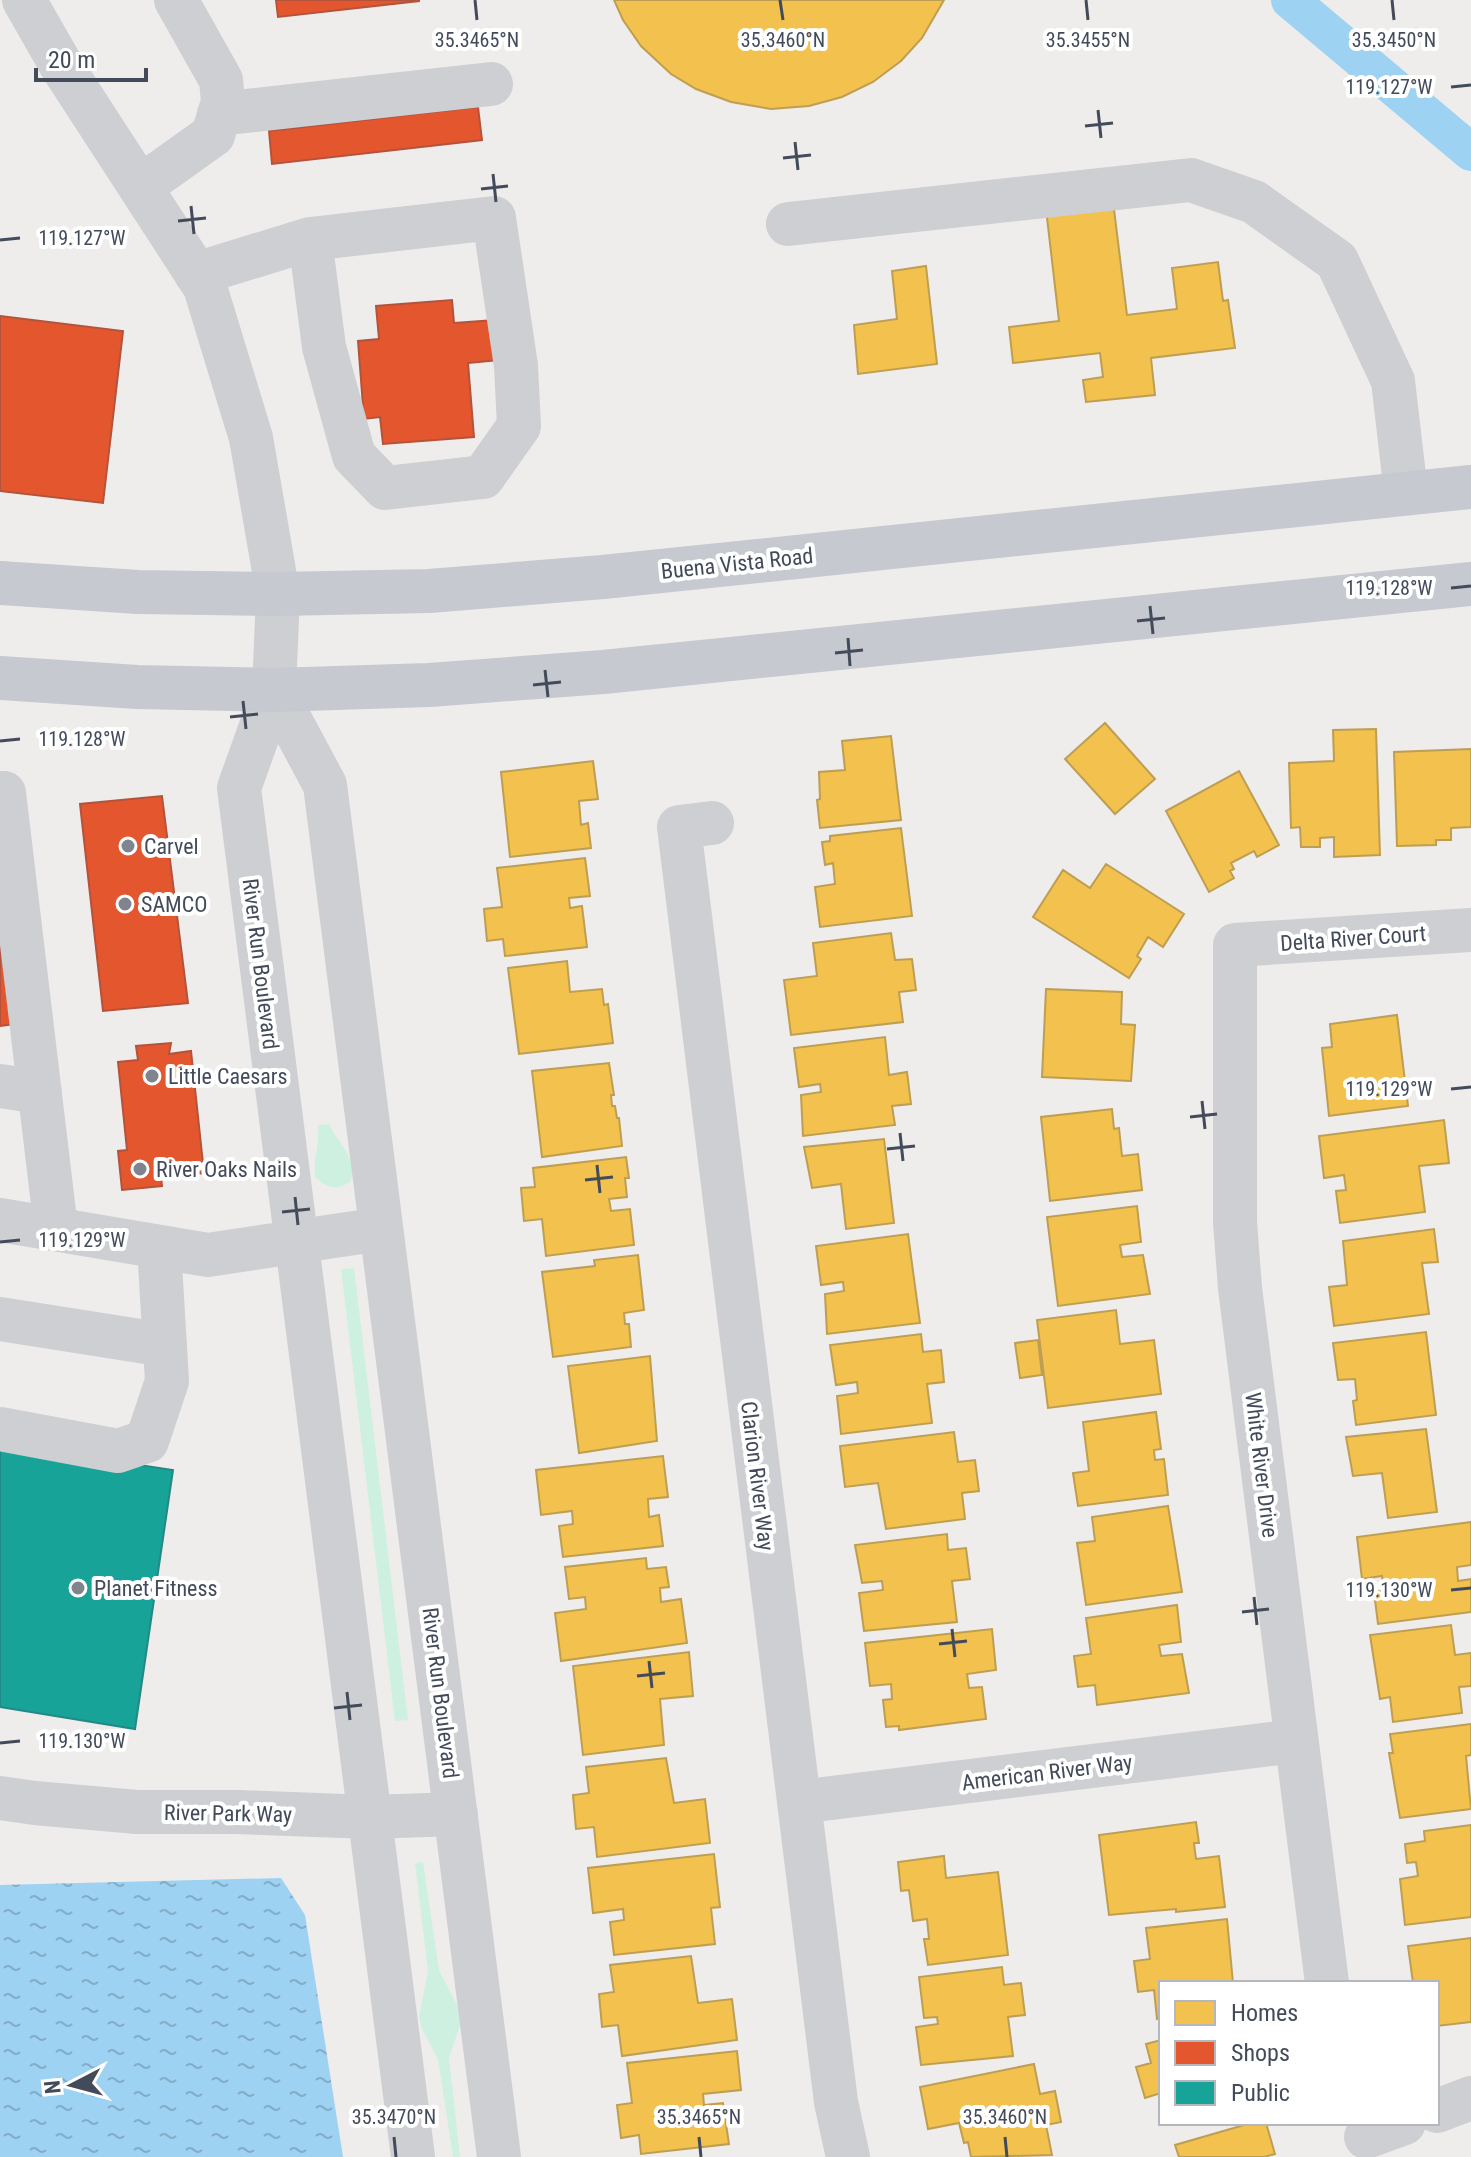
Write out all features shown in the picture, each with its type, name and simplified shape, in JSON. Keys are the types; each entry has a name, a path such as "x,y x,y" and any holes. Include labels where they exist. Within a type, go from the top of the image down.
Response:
{"main road":[{"name":"Buena Vista Road","path":"0,583 138,592 278,594 429,591 603,577 1471,487"},
{"path":"0,678 137,687 274,690 429,685 603,672 1471,584"}],"street":[{"name":"River Run Boulevard","path":"24,0 61,65 205,287 251,438 278,594 274,690 239,788 413,2157"},
{"path":"140,187 213,135 223,102 221,80 176,0"},
{"path":"219,114 491,84"},
{"path":"788,224 1191,180 1254,202 1337,261 1393,381 1406,493"},
{"path":"196,274 310,239 494,218 516,366 519,426 483,477 385,488 354,456 324,347 310,239"},
{"name":"River Run Boulevard","path":"274,690 325,785 499,2157"},
{"path":"0,793 4,793 20,1089 56,1229"},
{"name":"Clarion River Way","path":"712,823 679,827 836,2102 848,2157"},
{"name":"Delta River Court","path":"1235,945 1471,930"},
{"name":"White River Drive","path":"1235,945 1236,1236 1240,1288 1327,1981"},
{"path":"0,1220 208,1255 381,1229"},
{"path":"0,1429 118,1451 147,1441 167,1381 159,1247"},
{"path":"0,1319 165,1345"},
{"name":"American River Way","path":"799,1802 1296,1741"},
{"name":"River Park Way","path":"0,1798 137,1812 370,1817 456,1814"},
{"path":"1439,2110 1471,2098"}],"green space":[{"path":"329,1124 352,1166 350,1182 336,1187 328,1186 315,1177 318,1125"},
{"path":"354,1268 408,1720 395,1721 341,1269"},
{"path":"423,1862 439,1970 460,2011 460,2025 449,2058 460,2157 453,2157 438,2059 419,2017 428,1971 415,1863"}],"water":[{"path":"281,1878 305,1915 343,2157 0,2157 0,1885"}],"building: Homes":[{"path":"614,0 944,0 922,38 901,61 873,82 842,97 809,106 771,109 731,102 696,89 671,74 641,46"},
{"path":"1113,201 1127,315 1177,309 1172,268 1218,262 1223,301 1228,300 1235,348 1151,358 1155,395 1086,402 1083,380 1103,377 1100,353 1013,363 1009,327 1059,321 1046,209"},
{"path":"926,266 937,364 858,374 854,325 897,319 892,271"},
{"path":"1105,723 1155,779 1115,814 1065,759"},
{"path":"1376,729 1380,855 1334,857 1334,837 1320,838 1320,847 1301,847 1300,827 1291,828 1289,763 1334,761 1333,730"},
{"path":"891,736 901,820 820,828 817,800 820,799 819,772 845,770 842,741"},
{"path":"1471,749 1471,827 1451,828 1451,840 1436,840 1436,845 1397,846 1394,752"},
{"path":"593,761 598,799 579,801 581,825 588,823 591,848 510,857 501,772"},
{"path":"1239,771 1279,845 1257,857 1254,851 1231,863 1234,869 1230,871 1234,878 1209,892 1166,811"},
{"path":"901,828 912,916 820,927 815,887 835,884 833,863 825,865 822,842 830,841 830,836"},
{"path":"585,858 590,896 569,898 570,908 582,906 587,947 505,956 503,939 487,941 484,909 502,907 497,868"},
{"path":"1106,864 1184,914 1163,947 1148,937 1137,956 1141,959 1129,978 1033,917 1063,870 1090,888"},
{"path":"891,933 895,960 912,959 916,990 899,992 903,1022 791,1035 784,980 817,976 813,943"},
{"path":"567,961 570,992 602,989 604,1005 608,1004 613,1043 519,1054 508,968"},
{"path":"1046,989 1122,992 1121,1024 1135,1025 1131,1081 1042,1077"},
{"path":"1397,1015 1408,1106 1329,1116 1322,1048 1332,1047 1330,1024"},
{"path":"885,1037 889,1075 907,1072 911,1104 892,1106 895,1125 803,1136 801,1095 821,1092 820,1084 799,1087 794,1048"},
{"path":"609,1063 614,1095 611,1095 612,1106 615,1106 619,1118 622,1146 542,1157 532,1071"},
{"path":"1112,1109 1114,1129 1119,1128 1122,1156 1138,1154 1142,1190 1050,1201 1041,1117"},
{"path":"1444,1120 1449,1163 1419,1166 1425,1212 1340,1223 1336,1191 1346,1190 1344,1175 1324,1178 1319,1136"},
{"path":"884,1139 894,1223 846,1229 841,1184 812,1188 804,1147"},
{"path":"626,1157 629,1178 625,1178 627,1197 609,1199 611,1211 630,1209 634,1245 546,1256 542,1219 524,1221 521,1188 535,1187 533,1168"},
{"path":"1137,1206 1141,1242 1120,1245 1122,1257 1143,1255 1150,1294 1058,1306 1047,1217"},
{"path":"1434,1229 1438,1262 1422,1263 1429,1314 1334,1326 1329,1287 1347,1285 1343,1241"},
{"path":"908,1234 920,1323 827,1334 825,1294 844,1291 843,1282 821,1285 816,1246"},
{"path":"638,1255 644,1310 624,1313 625,1324 629,1324 631,1347 553,1357 542,1272 595,1266 594,1260"},
{"path":"1116,1310 1120,1344 1154,1340 1161,1394 1048,1408 1037,1320"},
{"path":"1426,1332 1436,1415 1356,1425 1353,1401 1357,1400 1355,1379 1338,1380 1333,1343"},
{"path":"921,1334 923,1352 941,1350 944,1382 927,1384 932,1423 841,1434 837,1396 858,1393 857,1382 836,1385 830,1345"},
{"path":"1038,1340 1042,1375 1020,1378 1015,1343"},
{"path":"650,1356 657,1441 579,1453 568,1366"},
{"path":"1156,1412 1161,1449 1154,1450 1155,1460 1164,1459 1168,1495 1078,1506 1073,1473 1089,1471 1083,1422"},
{"path":"1426,1429 1437,1512 1388,1518 1382,1473 1353,1476 1346,1437"},
{"path":"954,1432 958,1462 975,1460 979,1491 962,1493 965,1519 886,1529 878,1483 845,1487 840,1446"},
{"path":"663,1456 668,1497 648,1499 649,1517 659,1515 663,1546 563,1557 559,1526 573,1524 572,1511 541,1515 536,1470"},
{"path":"1168,1506 1182,1592 1086,1605 1077,1543 1095,1541 1092,1517"},
{"path":"1471,1522 1471,1565 1457,1567 1458,1581 1471,1579 1471,1612 1378,1624 1374,1592 1384,1591 1382,1576 1362,1579 1357,1537"},
{"path":"947,1534 948,1550 966,1548 970,1579 952,1581 957,1622 864,1631 859,1593 883,1590 882,1581 862,1583 855,1545"},
{"path":"646,1558 647,1569 666,1567 669,1587 660,1588 661,1602 681,1599 687,1643 561,1661 555,1613 586,1609 585,1597 569,1599 565,1567"},
{"path":"1177,1605 1181,1642 1159,1645 1161,1656 1182,1654 1189,1693 1097,1705 1095,1685 1078,1687 1074,1656 1091,1654 1086,1618"},
{"path":"1451,1625 1455,1655 1471,1653 1471,1686 1459,1687 1462,1713 1393,1722 1390,1697 1380,1699 1370,1635"},
{"path":"992,1629 996,1670 967,1674 969,1688 982,1687 986,1719 899,1730 899,1726 886,1727 883,1700 892,1699 891,1684 870,1686 865,1643"},
{"path":"689,1652 693,1696 660,1699 664,1745 583,1755 573,1666"},
{"path":"1471,1724 1471,1755 1466,1756 1471,1809 1400,1818 1389,1753 1393,1753 1390,1734"},
{"path":"666,1758 674,1803 705,1799 710,1843 597,1857 594,1827 576,1829 573,1795 589,1793 586,1767"},
{"path":"1196,1822 1199,1843 1194,1843 1196,1859 1219,1856 1225,1907 1109,1915 1099,1835"},
{"path":"1471,1825 1471,1917 1405,1925 1400,1879 1418,1876 1416,1862 1407,1863 1405,1844 1425,1841 1424,1831"},
{"path":"714,1854 720,1907 711,1908 715,1944 614,1955 610,1922 624,1920 623,1909 593,1913 588,1868"},
{"path":"944,1856 946,1878 998,1872 1008,1955 928,1965 924,1939 929,1939 927,1919 913,1921 909,1890 901,1891 898,1862"},
{"path":"1227,1919 1233,1981 1159,1981 1157,2019 1154,1990 1138,1992 1134,1961 1150,1959 1146,1928"},
{"path":"1471,1938 1471,2022 1439,2026 1439,1981 1413,1981 1408,1946"},
{"path":"691,1956 698,2003 732,1999 737,2040 622,2056 618,2025 602,2027 599,1994 614,1992 610,1965"},
{"path":"1002,1967 1004,1985 1021,1983 1025,2015 1008,2017 1013,2056 921,2065 916,2027 938,2024 937,2017 924,2018 919,1977"},
{"path":"1159,2041 1159,2094 1145,2098 1136,2067 1151,2063 1146,2044"},
{"path":"737,2051 741,2090 703,2094 704,2105 723,2103 729,2144 641,2154 639,2135 621,2138 617,2105 632,2103 627,2063"},
{"path":"1034,2064 1040,2094 1055,2091 1061,2122 1046,2125 1052,2155 971,2157 959,2123 928,2129 920,2087"},
{"path":"1244,2125 1267,2125 1275,2154 1264,2157 1179,2157 1175,2145"}],"building: Shops":[{"path":"276,0 419,0 419,1 278,17"},
{"path":"478,107 482,140 272,164 269,131"},
{"path":"452,300 454,323 508,319 511,359 468,363 474,437 383,444 380,417 364,419 358,341 379,339 376,306"},
{"path":"0,316 123,331 103,503 0,491"},
{"path":"162,796 188,1003 103,1011 80,804"},
{"path":"0,901 16,1024 0,1026"},
{"path":"171,1043 169,1054 191,1051 204,1173 161,1177 162,1186 122,1190 118,1151 127,1150 118,1062 138,1060 136,1046"}],"building: Public":[{"name":"Planet Fitness","path":"0,1444 173,1470 135,1729 0,1707"}],"waterway":[{"path":"1290,0 1471,152"}],"place":[{"name":"Carvel","path":"128,846"},
{"name":"SAMCO","path":"125,904"},
{"name":"Little Caesars","path":"152,1076"},
{"name":"River Oaks Nails","path":"140,1169"},
{"name":"Planet Fitness","path":"78,1588"}]}
